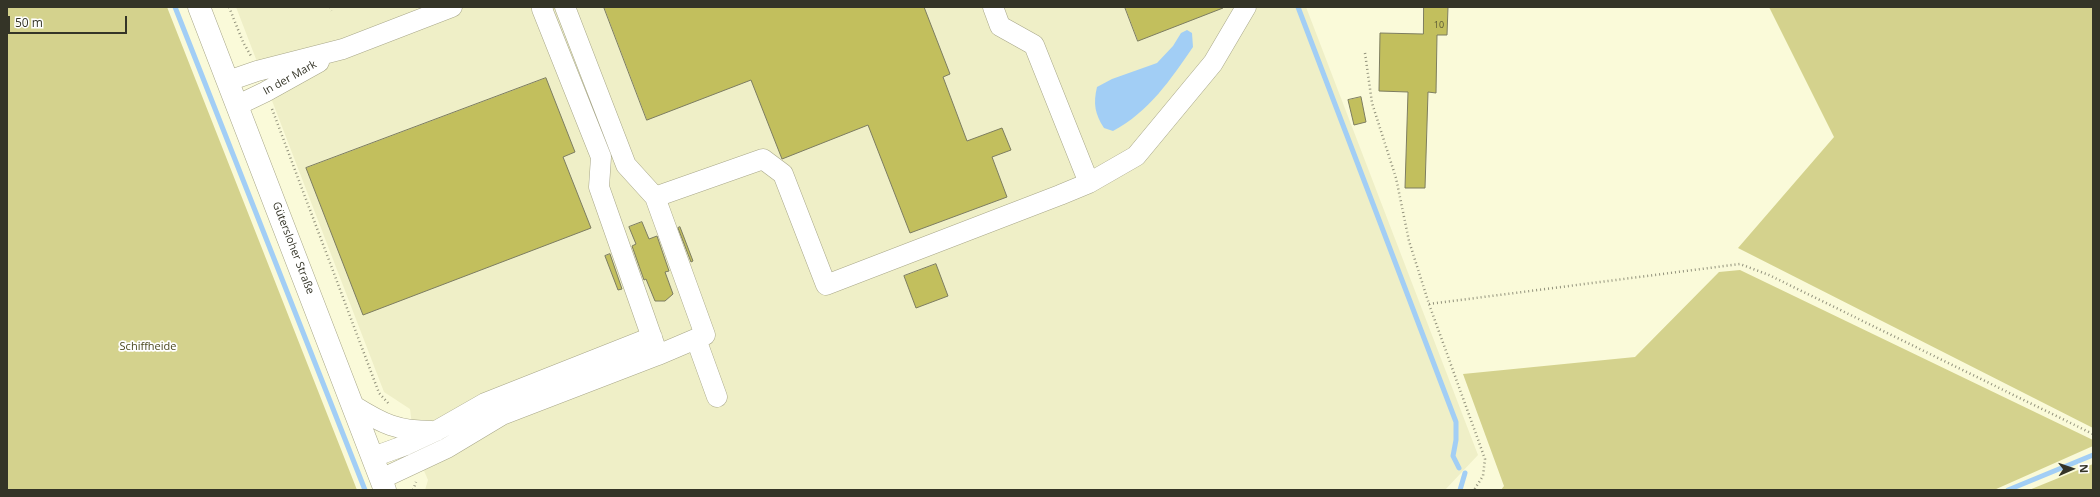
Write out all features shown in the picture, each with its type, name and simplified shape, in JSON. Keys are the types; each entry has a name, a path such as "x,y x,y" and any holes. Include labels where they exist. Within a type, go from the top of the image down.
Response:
{"main road":[{"name":"Gütersloher Straße","path":"199,7 383,484"}],"street":[{"name":"In der Mark","path":"228,81 257,71 342,50 452,7"},
{"path":"543,7 542,9 601,157 599,187 655,346"},
{"path":"565,7 626,165 655,197 700,337 716,397"},
{"path":"992,7 1000,26 1034,45 1089,183"},
{"path":"655,197 763,160 783,174 826,285 1089,183 1136,156 1214,63 1246,7"},
{"name":"In der Mark","path":"238,105 266,92 342,50"},
{"path":"373,457 406,445 436,431 485,403 655,346 700,337"},
{"path":"383,484 502,415 655,346"},
{"path":"354,406 375,419 402,430 436,431"}],"path":[{"path":"229,7 243,42 250,54"},
{"path":"330,7 331,11"},
{"path":"1365,53 1372,103 1396,178 1409,241 1429,304 1486,459 1483,476 1474,490"},
{"path":"277,105 273,111 362,349 379,393 390,405"},
{"path":"1429,304 1740,264 1769,275 2093,434"}],"shaded area":[{"path":"236,7 1306,7 1478,455 1445,490 425,490 428,480 415,450 410,409 384,392"}],"green space":[{"name":"Schiffheide","path":"7,7 167,7 357,490 7,490"},
{"path":"1769,7 2093,7 2093,428 1738,248 1834,137"},
{"path":"1740,270 2093,440 2093,446 1994,490 1501,490 1504,486 1463,374 1635,357 1719,272"},
{"path":"2093,464 2093,490 2029,490"}],"water":[{"path":"1187,30 1192,33 1193,47 1168,83 1148,105 1126,123 1113,131 1104,128 1095,104 1097,87 1112,79 1157,63 1173,46 1181,33"}],"building":[{"path":"604,7 924,7 950,74 943,77 967,141 1002,128 1011,150 992,157 1007,197 910,233 868,125 782,159 751,80 647,120"},
{"path":"1125,7 1223,7 1223,8 1138,41"},
{"path":"1424,7 1448,7 1447,35 1437,35 1436,93 1428,92 1425,188 1405,188 1408,92 1379,91 1380,33 1423,34"},
{"path":"546,78 575,152 563,157 591,228 363,315 306,168"},
{"path":"1361,97 1366,122 1354,125 1348,100"},
{"path":"642,222 649,239 657,236 669,271 665,272 673,294 665,301 655,301 646,279 644,280 632,246 636,244 629,227"},
{"path":"680,227 693,261 691,262 678,228"},
{"path":"610,254 622,289 618,290 605,256"},
{"path":"936,264 948,296 916,308 904,276"}],"waterway":[{"path":"175,7 365,490"},
{"path":"1298,7 1456,422 1456,440 1453,456 1459,468"},
{"path":"2008,490 2093,455"},
{"path":"1460,490 1465,473"}]}
